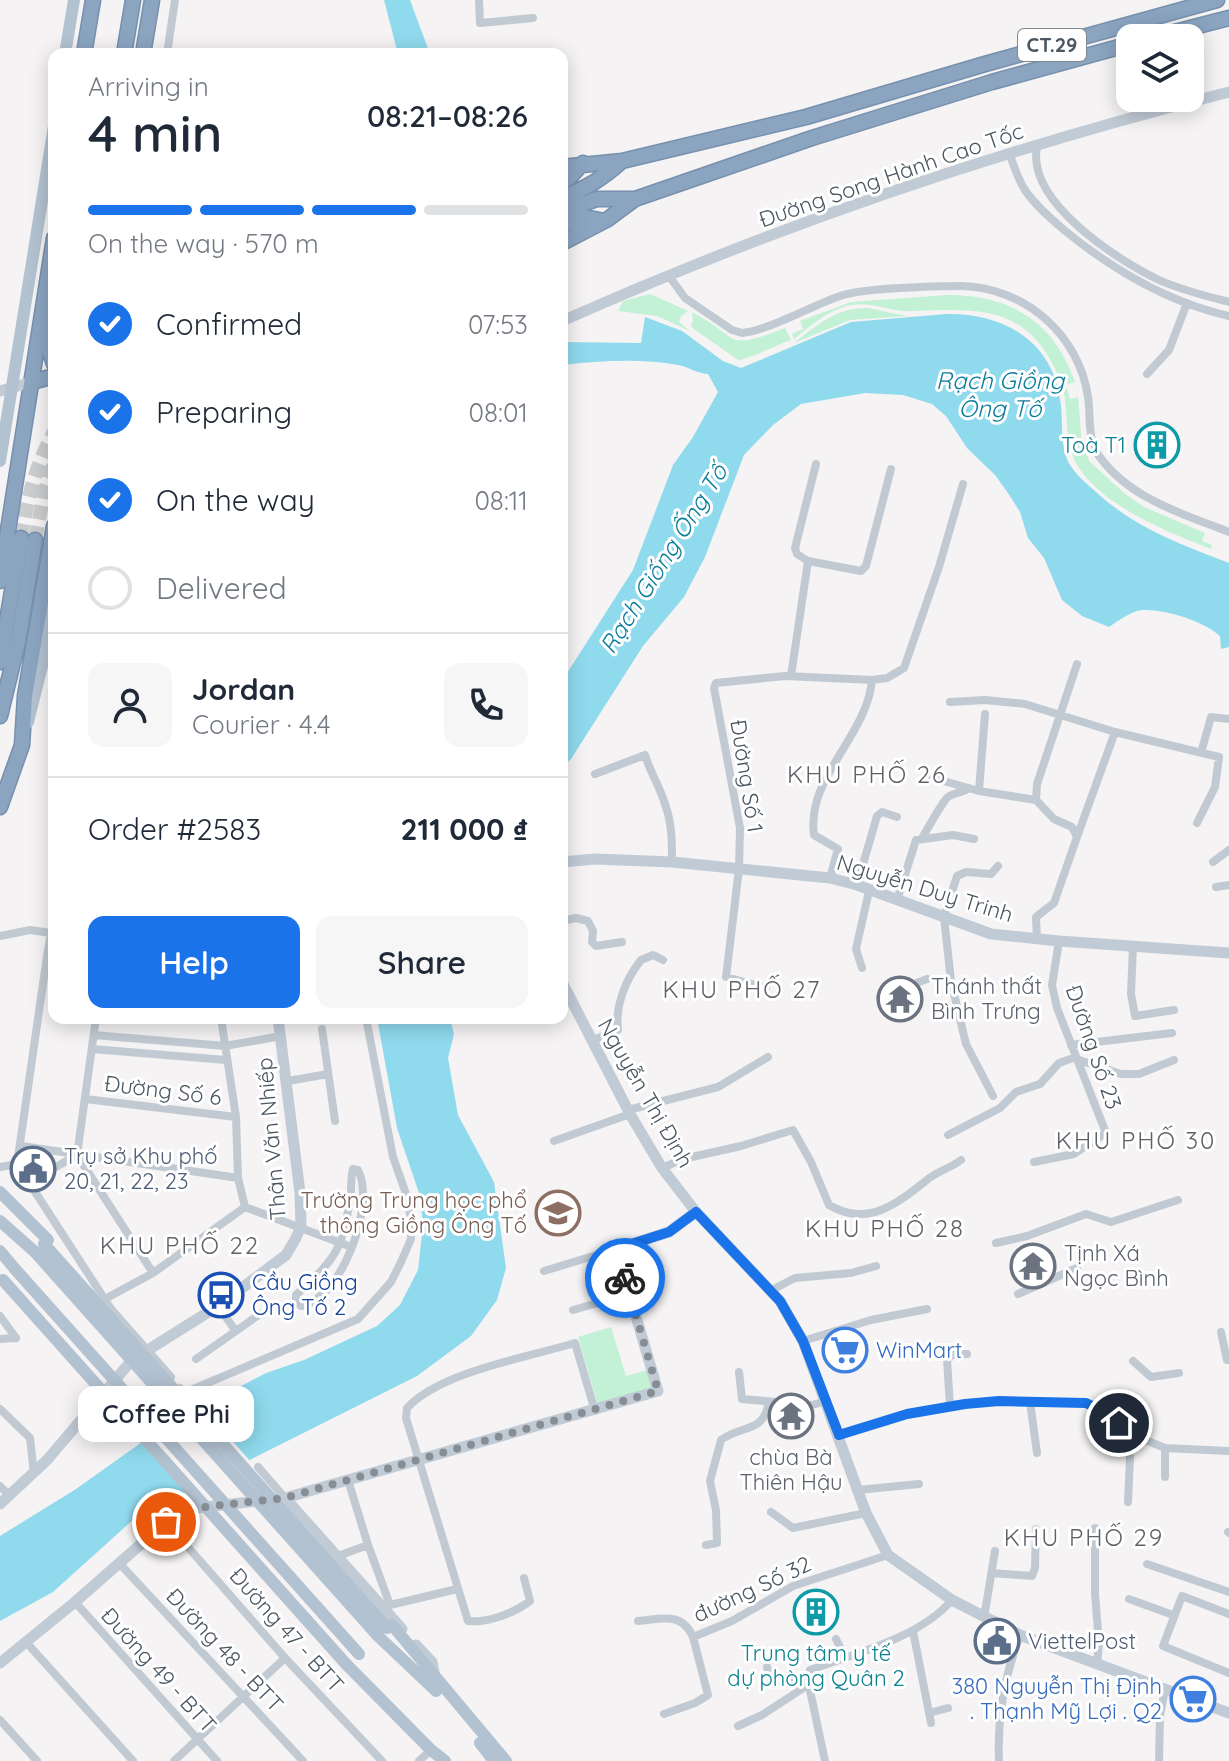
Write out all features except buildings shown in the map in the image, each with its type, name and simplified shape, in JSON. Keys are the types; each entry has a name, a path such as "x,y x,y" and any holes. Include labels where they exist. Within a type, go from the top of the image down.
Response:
{"highway":[{"path":"85,48 93,0"},
{"path":"125,48 133,0"},
{"path":"144,48 152,0"},
{"name":"CT.29","path":"568,166 622,161 806,117 999,59 1217,0"},
{"path":"1204,24 1229,18"},
{"name":"CT.29","path":"568,240 604,221 635,199 839,130 1116,48"},
{"path":"568,195 601,179 622,161"},
{"path":"568,178 583,163"},
{"path":"568,209 597,199 635,199"},
{"path":"568,224 585,217 604,221"},
{"path":"0,581 48,275"},
{"path":"43,306 48,346"},
{"path":"32,382 48,378"},
{"path":"0,662 28,539 18,642 0,716"},
{"path":"0,807 22,745 25,696 48,561"}],"main road":[{"path":"66,48 74,0"},
{"name":"Đường Song Hành Cao Tốc","path":"568,318 786,230 1010,155 1229,92"},
{"path":"0,461 6,389 48,159"},
{"path":"6,389 32,382"},
{"path":"22,745 48,631"},
{"name":"Nguyễn Duy Trinh","path":"568,861 595,859 672,862 830,878 991,934 1229,953"},
{"name":"Nguyễn Thị Định","path":"568,994 662,1168 696,1212 780,1301 803,1341 866,1513 888,1555 952,1600 1020,1635 1229,1713"},
{"name":"Thân Văn Nhiếp","path":"5,1500 34,1474 132,1360 218,1306 286,1255 301,1226 300,1193 279,1024"},
{"path":"0,1192 42,1245"},
{"path":"0,1199 506,1761"},
{"path":"0,1663 166,1522 187,1509 285,1498 658,1391 616,1249 669,1232 696,1212"},
{"path":"0,1221 42,1245"},
{"path":"0,1251 359,1654 366,1685"},
{"path":"1,1278 346,1664 432,1756 445,1761"},
{"path":"285,1498 387,1607 432,1662 436,1684 494,1761"}],"street":[{"path":"168,48 175,0"},
{"path":"479,0 480,23 533,18"},
{"path":"1037,147 1036,168 1047,191 1082,229 1124,260 1160,280 1229,302"},
{"path":"1010,155 1026,193 1052,219 1127,275 1187,303 1229,316"},
{"path":"669,276 685,298 732,330 742,333 851,294 966,286 992,290 1018,300 1048,319 1073,355 1085,383 1092,442 1105,464 1150,500 1229,532"},
{"path":"1147,374 1169,350 1187,303"},
{"path":"816,464 795,548 797,554 808,561 861,571 866,566 891,469"},
{"path":"808,561 791,676 887,678 904,668 939,567 963,484"},
{"path":"1036,800 1037,784 1077,664"},
{"name":"Đường Số 1","path":"766,988 726,977 739,869 740,828 714,688 716,683 791,676"},
{"path":"830,878 838,849 814,835 812,818 819,792 860,719 871,693 872,680"},
{"path":"950,702 985,700 1025,704 1115,732 1219,757 1215,787 1197,823"},
{"path":"979,791 985,714"},
{"path":"1201,753 1211,717 1229,719"},
{"path":"1037,939 1036,917 1054,903 1115,732"},
{"path":"595,774 645,755 671,826 672,862"},
{"path":"926,776 979,791 1036,800 1054,819 1072,827 1077,837"},
{"path":"922,838 946,799 969,788"},
{"path":"857,885 877,816 882,812 897,817"},
{"path":"897,900 916,840 953,835 974,839"},
{"path":"1213,862 1229,850"},
{"path":"993,1096 966,1044 951,981 944,917 957,876 966,872 991,874 998,866"},
{"path":"1216,887 1229,885"},
{"path":"862,968 856,949 869,891"},
{"path":"568,920 588,921 593,931 592,942 596,946 622,942"},
{"path":"0,936 30,930 48,932"},
{"name":"Đường Số 23","path":"1034,1162 1074,1154 1106,1133 1057,1008 1052,985 1059,941"},
{"path":"1133,946 1131,994 1135,1016 1174,1010"},
{"path":"591,1041 618,1030 621,1000 641,960 653,955 663,960"},
{"path":"48,961 17,1164 94,1285 184,1393 358,1319 391,1282 411,1239 411,1219 393,1157 367,1024"},
{"path":"880,997 927,979"},
{"path":"95,1024 77,1155 153,1273"},
{"path":"222,1024 236,1117 238,1178 245,1207"},
{"path":"322,1029 335,1121"},
{"path":"1071,1045 1172,1033"},
{"path":"94,1035 225,1046 281,1036"},
{"path":"92,1049 226,1060"},
{"path":"554,1141 629,1112 718,1087 768,1057"},
{"path":"948,1135 1000,1108 1016,1092 1040,1084 1059,1063 1073,1058 1121,1074 1139,1074 1174,1060"},
{"path":"288,1081 328,1074"},
{"name":"Đường Số 6","path":"85,1099 236,1117"},
{"path":"662,1168 683,1159 793,1130 829,1205 850,1214 877,1211 901,1202 929,1178 961,1160"},
{"path":"22,1146 238,1178"},
{"path":"28,1183 77,1155"},
{"path":"0,1167 17,1164"},
{"path":"353,1169 358,1170 363,1191 353,1248 328,1287 307,1305 301,1306 296,1302 296,1295 329,1265 342,1243 353,1169"},
{"path":"996,1243 1027,1236 1086,1214 1111,1222 1178,1200"},
{"path":"105,1299 153,1273 245,1207"},
{"path":"245,1207 353,1248"},
{"path":"544,1271 616,1249"},
{"path":"770,1291 795,1278 851,1273 876,1266"},
{"path":"1018,1294 1077,1268"},
{"path":"573,1310 630,1294"},
{"path":"218,1306 235,1330"},
{"path":"803,1341 871,1320 927,1309"},
{"path":"196,1359 260,1314"},
{"path":"0,1332 2,1320"},
{"path":"0,1339 16,1338 2,1320"},
{"path":"1221,1332 1229,1360"},
{"path":"524,1578 530,1601 519,1610 479,1622 468,1621 406,1418 407,1408 413,1401 459,1377 575,1343 595,1411"},
{"path":"950,1407 947,1359 952,1355 967,1354"},
{"path":"1133,1361 1151,1377 1179,1373"},
{"path":"739,1372 742,1399 812,1405 827,1401"},
{"path":"839,1435 907,1414 950,1407 999,1401 1086,1403 1107,1413 1131,1434 1165,1448 1229,1451"},
{"path":"706,1545 717,1543 716,1510 710,1481 721,1440 760,1424 766,1418 769,1402"},
{"path":"1030,1402 1037,1453"},
{"path":"0,1409 30,1438 34,1474"},
{"path":"1128,1502 1131,1434"},
{"path":"1165,1448 1165,1477"},
{"path":"258,1467 285,1498"},
{"path":"348,1480 387,1607 457,1589"},
{"path":"858,1490 919,1484"},
{"path":"0,1486 5,1500"},
{"path":"771,1512 793,1528 866,1513"},
{"name":"Đường 47 - BTT","path":"166,1522 285,1658 382,1761"},
{"path":"1095,1528 1097,1664"},
{"path":"992,1573 1032,1576 1036,1529"},
{"path":"338,1556 368,1545"},
{"path":"984,1618 995,1551"},
{"name":"đường Số 32","path":"638,1621 675,1618 687,1625 693,1637 732,1621 793,1586 888,1555"},
{"name":"Đường 48 - BTT","path":"120,1564 303,1761"},
{"path":"1147,1564 1229,1592"},
{"path":"1229,1614 1182,1596 1163,1646 1229,1673"},
{"path":"1129,1599 1173,1615"},
{"path":"825,1761 808,1683 810,1670 913,1631 941,1613 952,1600"},
{"name":"Đường 49 - BTT","path":"75,1602 217,1761"},
{"path":"913,1631 931,1723"},
{"path":"992,1761 999,1760 1000,1704 1020,1635"},
{"path":"664,1714 708,1695 693,1637"},
{"path":"836,1639 845,1657"},
{"path":"26,1642 133,1761"},
{"path":"174,1761 285,1658"},
{"path":"767,1667 772,1682 808,1683"},
{"path":"738,1726 762,1715 808,1683"},
{"path":"1159,1761 1160,1716 1165,1689"},
{"path":"929,1713 948,1708"},
{"path":"0,1720 37,1761"},
{"path":"419,1761 432,1756"}],"green space":[{"path":"650,294 688,311 679,322 690,331 657,316 618,311 623,301"},
{"path":"947,295 991,300 1027,316 1055,343 1075,382 1062,385 1050,359 1021,326 984,312 907,311 859,304 829,313 794,339 792,334 803,329 800,321 851,302"},
{"path":"868,308 907,316 850,320 794,343 837,314"},
{"path":"692,312 741,341 785,328 791,340 738,360 691,326"},
{"path":"1067,388 1070,399 1078,397 1082,446 1090,462 1144,507 1205,533 1202,541 1212,545 1211,549 1130,512 1093,485 1071,451 1063,389"},
{"path":"611,1327 626,1376 648,1370 654,1388 598,1405 578,1337"}],"water":[{"path":"384,0 410,0 428,48 396,48"},
{"name":"Rạch Giồng Ông Tố","path":"968,315 1007,326 1023,336 1049,364 1057,384 1065,451 1070,465 1079,476 1126,516 1176,542 1229,563 1229,647 1221,649 1220,636 1194,621 1173,614 1139,610 1109,627 1082,616 1062,600 1044,558 1028,538 1020,512 1008,493 995,475 967,448 946,416 932,404 903,395 865,393 801,404 773,425 744,455 705,557 684,597 643,646 568,762 568,672 633,570 673,465 718,392 708,374 678,365 635,361 568,364 568,342 641,343 645,317 682,331 723,361 741,368 851,322"},
{"path":"378,1024 452,1024 454,1034 448,1058 458,1115 494,1182 506,1268 497,1300 471,1336 417,1376 170,1500 145,1509 53,1592 0,1621 0,1536 76,1489 166,1425 266,1373 304,1360 377,1326 400,1305 418,1270 423,1225 420,1196 397,1128"}],"pier":[{"path":"199,1403 251,1462 188,1495 137,1439"}],"tunnel":[{"path":"21,538 33,484 48,445"},
{"path":"35,540 48,481"}],"way so far":[{"path":"166,1522 187,1509 285,1498 658,1391 625,1278"}],"place":[{"name":"Toà T1","path":"1157,445"},
{"name":"Thánh thất Bình Trưng","path":"900,999"},
{"name":"Trụ sở Khu phố 20, 21, 22, 23","path":"33,1169"},
{"name":"Trường Trung học phổ thông Giồng Ông Tố","path":"558,1213"},
{"name":"Tịnh Xá Ngọc Bình","path":"1033,1266"},
{"name":"Cầu Giồng Ông Tố 2","path":"221,1295"},
{"name":"WinMart","path":"845,1350"},
{"name":"chùa Bà Thiên Hậu","path":"791,1416"},
{"name":"Coffee Phi","path":"166,1522"},
{"name":"Trung tâm y tế dự phòng Quân 2","path":"816,1612"},
{"name":"ViettelPost","path":"997,1641"},
{"name":"380 Nguyễn Thị Định . Thạnh Mỹ Lợi . Q2","path":"1193,1699"}],"district":[{"name":"KHU PHỐ 26","path":"867,775"},
{"name":"KHU PHỐ 27","path":"742,990"},
{"name":"KHU PHỐ 30","path":"1136,1141"},
{"name":"KHU PHỐ 28","path":"885,1229"},
{"name":"KHU PHỐ 22","path":"180,1246"},
{"name":"KHU PHỐ 29","path":"1084,1538"}],"route":[{"path":"625,1278 616,1249 669,1232 696,1212 780,1301 815,1367 839,1435 907,1414 999,1401 1086,1403 1119,1423"}],"water label":[{"name":"Rạch Giống Ống Tố","path":"664,559"}]}
